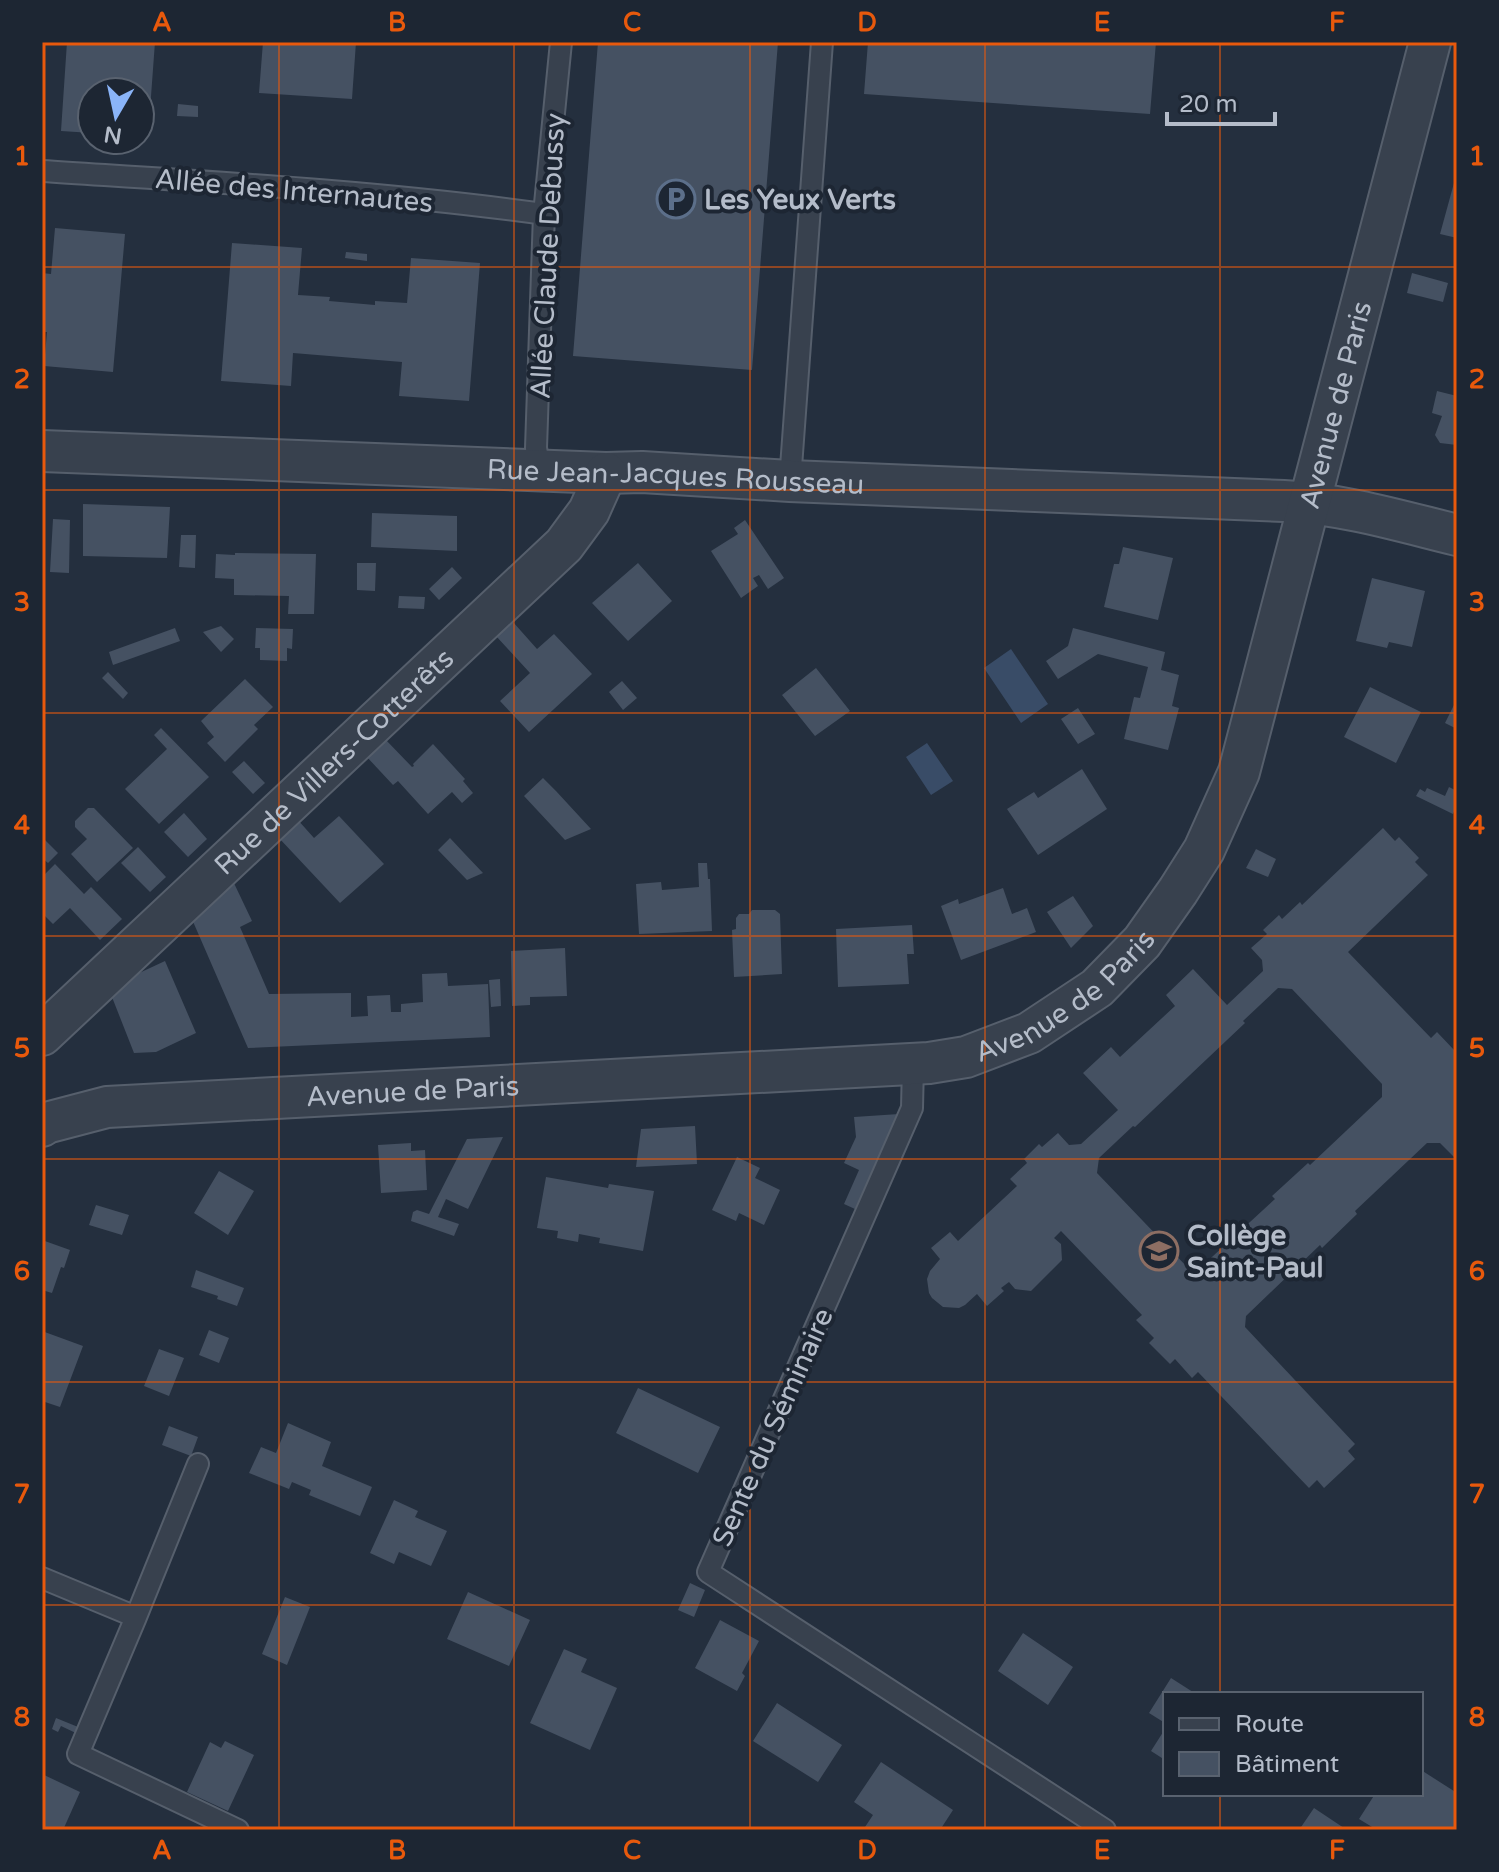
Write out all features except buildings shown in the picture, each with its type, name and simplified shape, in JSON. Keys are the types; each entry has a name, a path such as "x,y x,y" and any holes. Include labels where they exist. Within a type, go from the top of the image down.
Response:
{"street":[{"name":"Avenue de Paris","path":"42,1126 107,1107 913,1064 966,1057 1029,1033 1097,988 1142,942 1204,850 1239,772 1430,42"},
{"name":"Rue Jean-Jacques Rousseau","path":"42,451 642,472 1310,502 1367,512 1457,535"},
{"name":"Rue de Villers-Cotterêts","path":"42,1035 564,545 589,511 606,473"}],"lane":[{"name":"Allée Claude Debussy","path":"540,470 536,448 544,214 561,42"},
{"path":"790,481 822,42"},
{"name":"Allée des Internautes","path":"42,171 291,187 483,205 544,214"},
{"name":"Sente du Séminaire","path":"913,1064 912,1108 708,1572 1105,1830"},
{"path":"198,1464 78,1754 238,1830"},
{"path":"42,1578 136,1617"}],"water":[{"path":"1011,649 1048,704 1021,723 984,668"},
{"path":"927,743 953,781 931,795 906,757"}],"place":[{"name":"Les Yeux Verts","path":"676,199"},
{"name":"Collège Saint-Paul","path":"1159,1251"}]}
